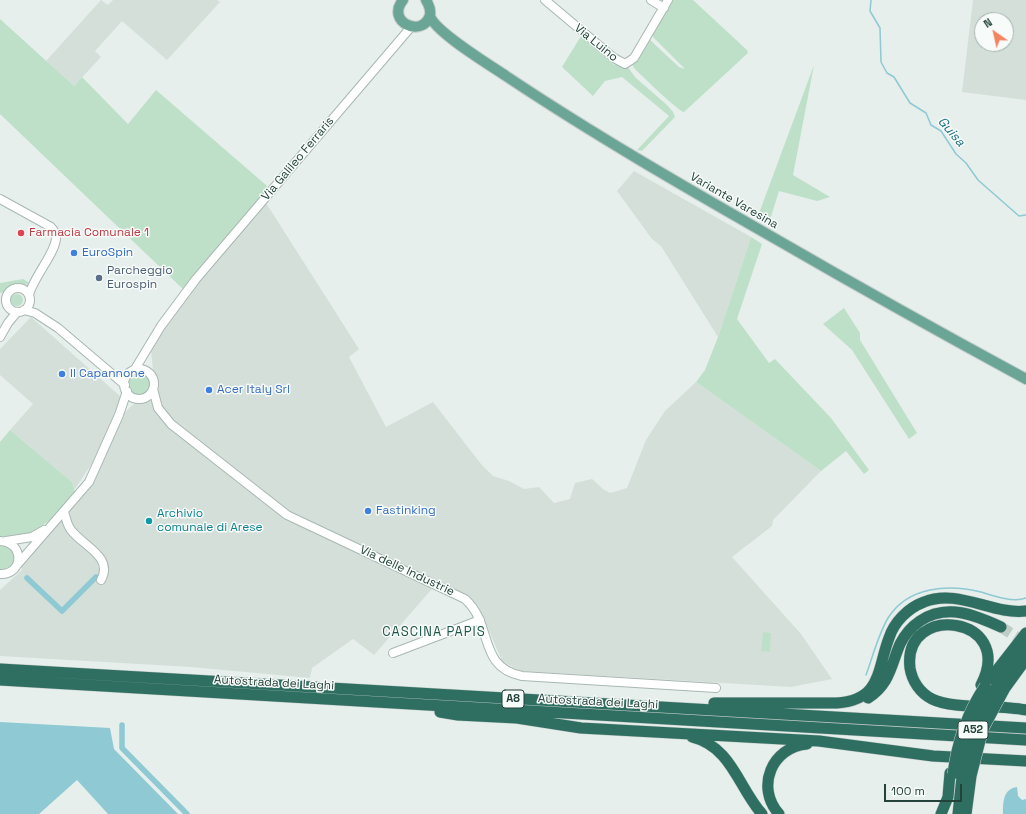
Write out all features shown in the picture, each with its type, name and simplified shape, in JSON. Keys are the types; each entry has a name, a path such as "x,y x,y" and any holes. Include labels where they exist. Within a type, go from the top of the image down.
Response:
{"highway":[{"path":"787,703 843,702 854,700 864,694 872,687 879,675 888,638 894,627 907,612 924,601 935,599 961,599 1003,610 1026,611"},
{"path":"618,705 683,701 723,704 754,702 843,705 853,704 867,698 886,681 906,634 913,626 933,614 944,611 958,611 982,618 1001,627"},
{"path":"991,686 987,671 988,656 982,642 972,630 961,625 942,624 924,632 917,640 910,654 910,669 914,682 928,697 945,703 1026,710"},
{"path":"971,814 962,775 956,757 967,718 991,686 1026,633"},
{"name":"A52","path":"958,814 962,775 973,730 986,702 991,686 1026,646"},
{"name":"A52","path":"966,814 962,775 975,754 989,715 991,686 1026,658"},
{"name":"Autostrada dei Laghi","path":"0,669 1026,728"},
{"name":"Autostrada dei Laghi","path":"0,680 1026,740"},
{"path":"388,703 458,715 503,717 564,727 791,739 933,756 1026,761"},
{"path":"638,732 690,737 712,746 730,764 762,814"},
{"path":"779,814 771,802 767,786 770,772 778,757 790,748 802,744 844,745"},
{"path":"941,814 948,797 962,775"},
{"path":"951,814 962,775"}],"main road":[{"path":"401,1 398,11 402,21 411,27"},
{"name":"Variante Varesina","path":"422,25 429,5"},
{"name":"Variante Varesina","path":"429,5 431,21 439,29 562,114 636,160 927,326 1026,379"},
{"name":"Variante Varesina","path":"411,27 422,25 439,29"}],"street":[{"name":"Via Luino","path":"545,0 614,58 626,64 634,58 666,4"},
{"path":"651,0 666,4"},
{"path":"400,39 402,21"},
{"name":"Via Galileo Ferraris","path":"132,371 161,326 196,279 411,27"},
{"path":"0,199 51,227 55,233 54,245 28,293 11,307"},
{"path":"0,337 8,323 11,307 4,294 13,289 28,293"},
{"path":"28,293 35,313"},
{"path":"11,307 35,313 66,334 126,388 140,398"},
{"path":"119,415 153,389 154,381 148,360 150,345"},
{"path":"110,372 144,369 151,374"},
{"path":"0,574 9,573 17,565 64,512 94,474 119,415 132,371"},
{"name":"Via delle Industrie","path":"153,389 158,408"},
{"name":"Via delle Industrie","path":"140,398 158,408 176,429 283,512 458,595 472,605 480,620 494,659 501,668 513,674 716,688"},
{"path":"64,512 70,529 103,562 105,572 101,580"},
{"path":"3,541 32,537 53,524 70,529"},
{"path":"3,541 16,548 19,556 17,565"},
{"path":"393,654 480,620"}],"shaded area":[{"path":"101,0 108,5 113,0 217,0 220,2 167,60 122,21 95,51 101,57 74,86 46,61"},
{"path":"973,0 1026,0 1026,100 962,92"},
{"path":"634,171 751,237 718,337 661,246 652,239 617,191"},
{"path":"266,203 359,349 349,357 386,427 433,402 481,464 493,476 509,481 524,489 539,487 554,503 570,499 575,483 592,479 610,493 627,488 646,440 665,411 696,382 821,471 773,520 772,526 732,557 801,634 832,679 791,687 520,671 502,661 482,614 468,598 439,581 374,655 353,639 312,668 310,678 191,667 0,656 0,590 22,570 21,565 89,488 121,416 137,401 148,398 155,389 151,350 157,337 200,278"},
{"path":"31,317 121,397 115,415 92,463 75,489 72,482 10,430 33,404 0,375 0,349"}],"green space":[{"path":"671,0 693,0 747,50 748,53 684,112 660,93 634,68 632,64 649,39 679,67 685,69 651,35"},
{"path":"0,19 74,86 82,77 128,124 156,90 266,185 270,191 185,291 0,114"},
{"path":"581,36 614,65 617,62 626,65 636,78 673,112 675,117 642,151 637,150 669,116 622,77 605,81 593,96 562,67"},
{"path":"814,65 793,175 830,197 817,201 779,191 769,223 758,216"},
{"path":"751,237 762,244 737,319 769,363 775,359 831,418 869,470 864,474 846,451 821,471 696,382 705,370 718,337"},
{"path":"23,279 28,282 28,284 13,287 0,293 0,283"},
{"path":"15,294 19,294 23,300 19,306 15,306 11,302 11,298"},
{"path":"844,308 860,333 860,340 917,433 909,439 852,350 823,324"},
{"path":"139,371 144,372 150,378 150,388 144,394 139,395 134,394 128,388 127,383 128,378 134,372"},
{"path":"10,430 72,482 75,491 69,502 44,524 31,533 9,537 0,536 0,442"},
{"path":"0,545 11,549 15,558 11,566 0,570"},
{"path":"763,632 771,633 770,652 761,651"}],"water":[{"path":"0,722 110,728 114,749 178,814 108,814 77,780 39,814 0,814"},
{"path":"1017,787 1018,796 1022,800 1026,799 1026,814 1003,814 1006,793 1012,788"}],"waterway":[{"name":"Guisa","path":"871,0 870,11 880,28 881,62 887,73 894,77 910,103 926,113 931,125 941,131 956,154 966,163 978,180 1019,216 1026,215"},
{"path":"27,578 62,611 96,577"},
{"path":"866,675 878,638 884,625 896,607 906,599 930,590 943,588 969,590 1015,600 1026,598"},
{"path":"122,725 122,748 187,814"}],"tunnel":[{"path":"1001,627 1026,643"}],"place":[{"name":"Farmacia Comunale 1","path":"21,233"},
{"name":"EuroSpin","path":"74,253"},
{"name":"Parcheggio Eurospin","path":"99,278"},
{"name":"Il Capannone","path":"62,374"},
{"name":"Acer Italy Srl","path":"209,390"},
{"name":"Fastinking","path":"368,511"},
{"name":"Archivio comunale di Arese","path":"149,521"}],"district":[{"name":"CASCINA PAPIS","path":"434,632"}]}
